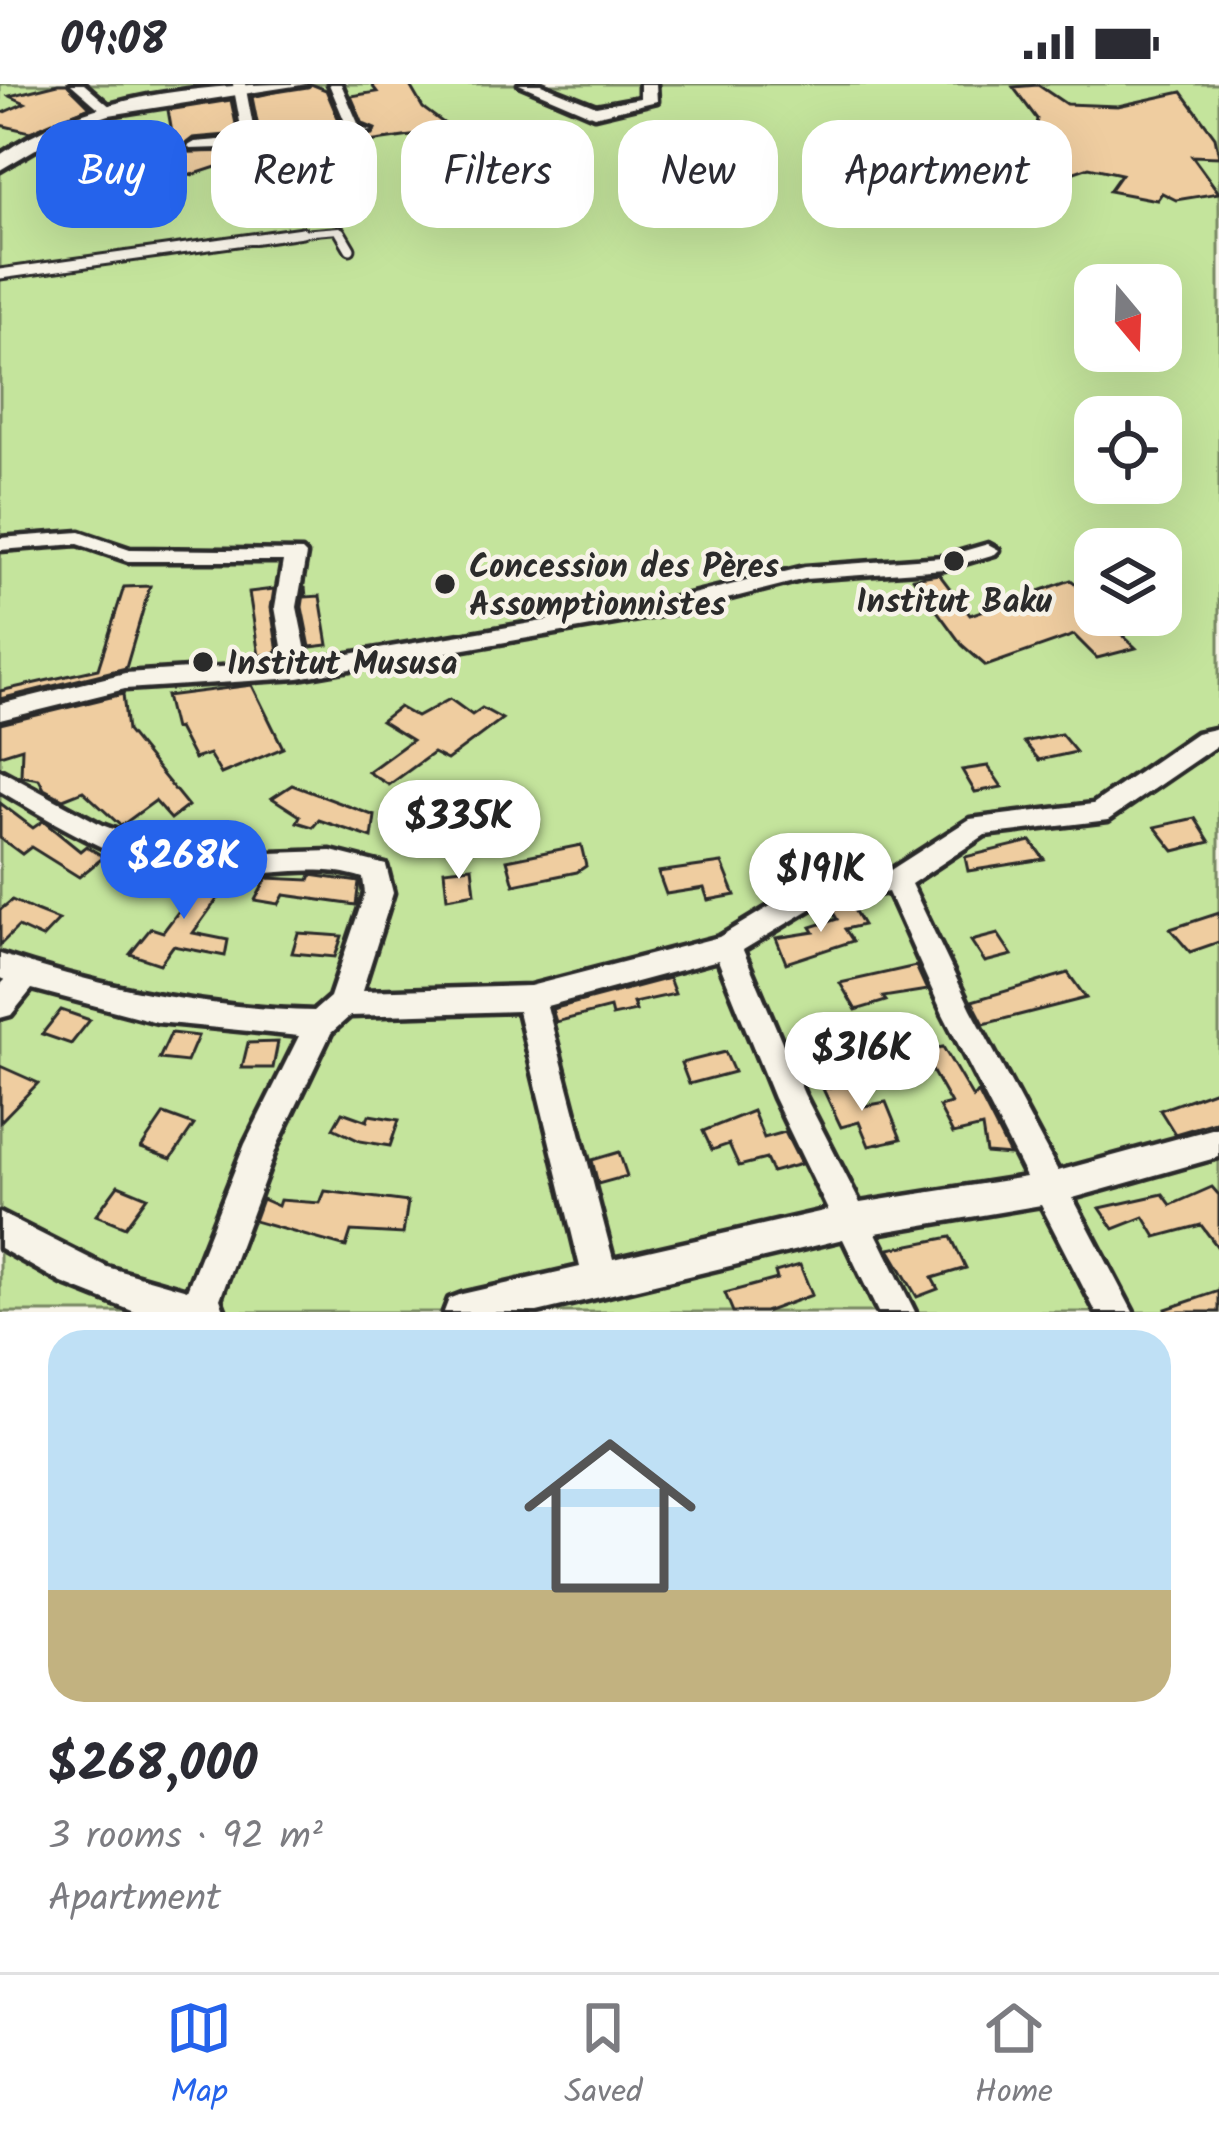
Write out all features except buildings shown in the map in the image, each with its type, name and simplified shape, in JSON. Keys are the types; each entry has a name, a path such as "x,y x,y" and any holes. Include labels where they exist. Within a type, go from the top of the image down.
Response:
{"street":[{"path":"76,84 107,109"},
{"path":"0,164 35,135 107,109 240,87 299,84"},
{"path":"335,84 354,120"},
{"path":"527,84 594,111 649,101 648,84"},
{"path":"240,87 246,120"},
{"path":"195,146 211,145"},
{"path":"0,544 80,538 128,555 295,555 286,608 298,670"},
{"path":"0,712 125,681 298,670 672,606 805,573 945,563 988,550"},
{"path":"0,1006 13,971 144,1009 228,1023 530,998 727,946 812,895 896,880 979,826 1099,813 1205,739 1219,736"},
{"path":"0,779 118,848 197,865 263,860 357,864 376,872 379,893 331,1014 261,1144 201,1311 116,1292 80,1278 0,1229"},
{"path":"896,880 958,1013 1115,1312"},
{"path":"727,946 790,1098 897,1312"},
{"path":"530,998 600,1278"},
{"path":"462,1312 850,1221 1053,1188 1219,1142"}],"lane":[{"path":"0,274 274,234 339,230 350,249"}],"green space":[{"path":"0,84 1219,84 1219,1312 0,1312"}],"place":[{"name":"Institut Baku","path":"954,561"},
{"name":"Concession des Pères Assomptionnistes","path":"445,584"},
{"name":"Institut Mususa","path":"203,662"}]}
